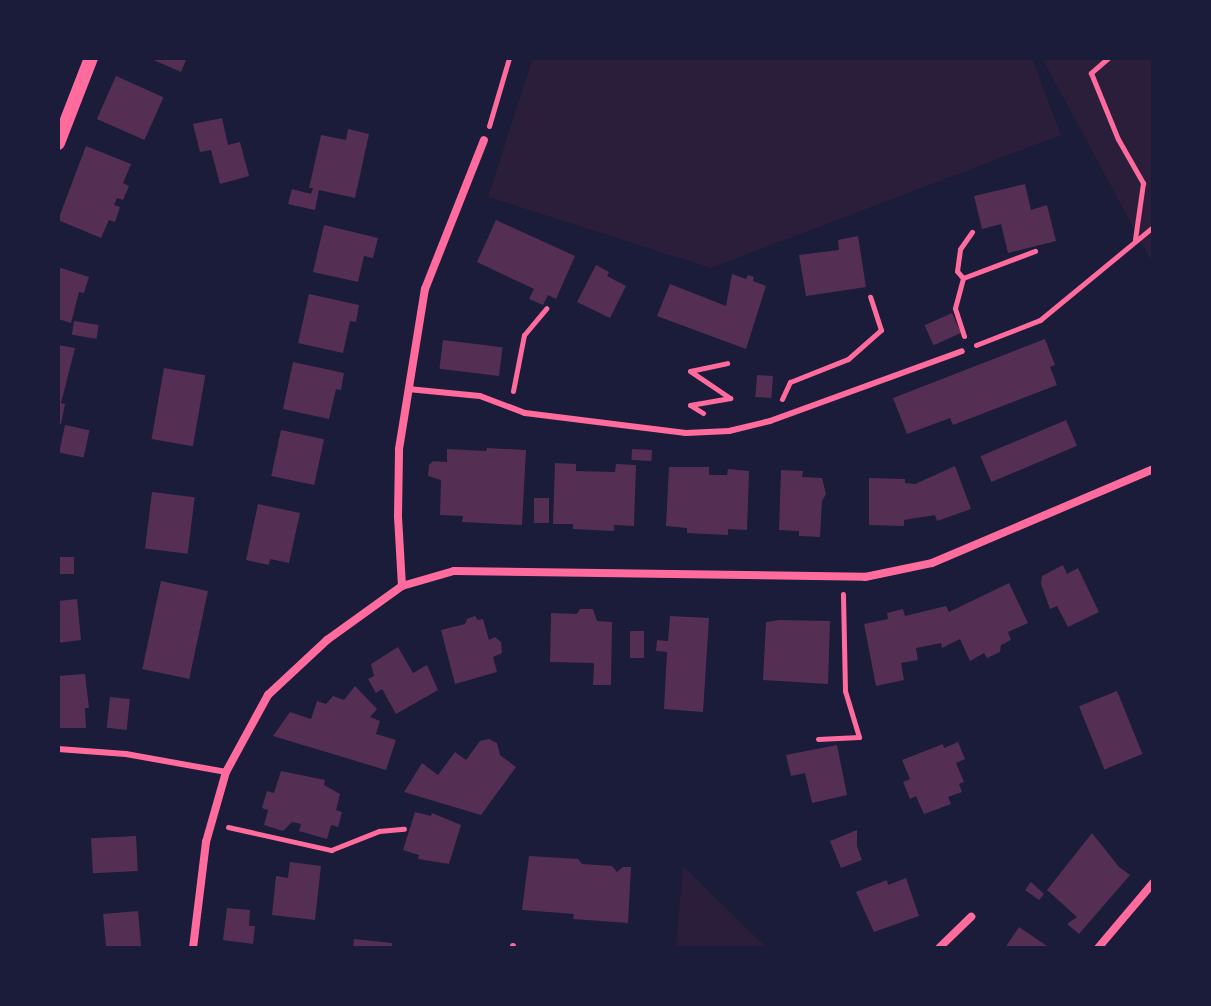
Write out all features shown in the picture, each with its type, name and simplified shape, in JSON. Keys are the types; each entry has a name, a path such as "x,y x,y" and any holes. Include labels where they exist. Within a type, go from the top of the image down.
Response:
{"street":[{"path":"58,143 91,58"},
{"path":"402,586 399,462 425,289 484,140"},
{"path":"193,948 211,823 226,772 268,695 327,640 402,586 454,571 865,577 932,563 1153,469"},
{"path":"1098,948 1153,883"},
{"path":"939,948 971,917"}],"lane":[{"path":"408,389 480,396 539,415 686,433 729,431 770,421 962,351"},
{"path":"58,749 126,754 226,772"}],"path":[{"path":"484,140 509,58"},
{"path":"1108,58 1091,73 1118,139 1143,183 1135,239"},
{"path":"962,351 1040,320 1153,227"},
{"path":"963,278 957,271 960,249 972,232"},
{"path":"963,278 1035,251"},
{"path":"962,351 965,333 955,308 963,278"},
{"path":"770,421 790,382 848,359 881,330 870,297"},
{"path":"510,407 524,335 547,308"},
{"path":"705,432 706,415 690,405 730,398 690,371 727,363"},
{"path":"818,739 859,737 845,691 843,577"},
{"path":"211,823 331,850 379,831 404,829"}],"shaded area":[{"path":"1032,58 1061,135 711,268 488,197 532,60"},
{"path":"1042,58 1153,58 1153,264"},
{"path":"683,866 767,948 676,948"}],"building":[{"path":"149,58 187,58 181,72"},
{"path":"116,76 164,97 144,140 97,119"},
{"path":"222,118 228,145 240,142 249,176 220,184 211,150 200,152 193,124"},
{"path":"348,129 369,134 355,198 319,190 315,210 288,204 292,189 311,194 313,188 309,188 321,135 346,140"},
{"path":"86,146 131,164 123,183 129,186 123,200 117,198 114,205 120,207 115,222 109,220 101,238 58,220"},
{"path":"1025,184 1031,210 1047,205 1056,241 1008,253 1001,224 982,229 974,196"},
{"path":"496,220 575,256 556,299 548,295 543,305 529,299 534,289 477,262"},
{"path":"324,225 378,238 373,258 364,256 358,282 313,272"},
{"path":"858,236 866,287 806,296 799,255 839,250 838,240"},
{"path":"596,265 609,272 607,276 626,286 610,318 577,302"},
{"path":"58,267 89,277 84,293 79,292 71,323 58,319"},
{"path":"732,274 746,279 748,275 754,277 753,281 766,286 746,349 657,316 670,284 726,306"},
{"path":"309,294 359,305 356,322 350,321 343,353 298,343"},
{"path":"952,313 961,333 934,345 925,325"},
{"path":"74,321 99,325 97,339 72,335"},
{"path":"1045,339 1055,365 1050,367 1057,385 953,425 950,418 907,434 893,398"},
{"path":"443,340 503,347 499,376 439,369"},
{"path":"58,345 75,348 61,403 65,404 61,424 58,424"},
{"path":"293,362 344,373 341,390 336,389 329,419 283,409"},
{"path":"164,368 205,375 193,446 151,439"},
{"path":"757,375 773,376 771,398 755,397"},
{"path":"1066,420 1077,446 991,482 980,456"},
{"path":"65,425 89,430 84,458 59,452"},
{"path":"281,430 324,439 314,485 271,476"},
{"path":"487,448 526,450 522,525 462,522 463,516 440,515 441,480 428,476 429,465 433,461 447,462 447,449 486,451"},
{"path":"632,449 652,450 651,461 631,460"},
{"path":"555,463 576,464 576,471 615,472 616,464 636,465 634,526 614,525 614,531 573,529 573,524 553,524"},
{"path":"955,466 971,509 937,521 935,515 904,520 904,526 869,525 869,478 905,479 905,483 915,484"},
{"path":"669,467 709,467 709,475 727,475 728,469 749,471 747,530 728,529 728,535 687,533 687,528 666,526"},
{"path":"781,470 803,471 802,477 822,478 826,494 822,501 820,537 799,536 799,531 779,530"},
{"path":"152,492 195,497 188,554 145,549"},
{"path":"534,498 549,498 549,523 534,523"},
{"path":"258,504 300,513 289,563 270,559 269,565 246,560"},
{"path":"58,557 74,557 74,574 58,574"},
{"path":"1063,565 1067,574 1078,568 1099,612 1068,627 1057,606 1050,609 1041,584 1042,576"},
{"path":"161,581 208,591 189,679 142,669"},
{"path":"1009,583 1028,623 1008,632 1011,640 1001,645 1000,652 987,658 984,653 970,661 960,639 942,648 941,643 916,648 918,660 901,663 904,680 876,686 864,624 888,619 887,613 903,609 905,616 946,606 949,612"},
{"path":"77,599 81,640 58,643 58,601"},
{"path":"580,609 593,609 597,621 612,622 611,685 593,685 594,663 550,662 551,613 577,614"},
{"path":"475,616 478,620 483,619 489,640 495,637 501,642 502,653 493,657 497,672 455,684 441,630 465,624 467,619"},
{"path":"670,616 709,618 703,712 664,709 667,652 656,651 657,640 668,641"},
{"path":"830,621 828,684 763,680 766,622"},
{"path":"630,631 644,631 644,658 630,658"},
{"path":"398,647 413,673 427,665 438,690 396,714 382,689 376,693 368,679 374,676 371,664"},
{"path":"85,674 89,708 85,708 86,728 58,728 58,676"},
{"path":"355,686 377,709 370,717 380,721 376,734 396,740 386,770 273,736 290,712 311,719 317,701 326,704 333,696 344,700"},
{"path":"1117,691 1142,754 1104,769 1079,706"},
{"path":"110,697 130,699 127,730 107,728"},
{"path":"489,739 497,743 500,755 516,767 481,815 404,792 422,763 438,775 455,752 466,760 480,741"},
{"path":"958,742 965,759 956,763 964,782 959,784 962,792 948,797 951,804 924,814 916,796 910,799 903,782 910,779 902,760 943,744 944,748"},
{"path":"837,745 847,795 812,803 805,773 791,776 786,755"},
{"path":"281,771 325,780 324,785 340,794 336,810 342,812 338,827 331,825 327,839 299,831 301,824 292,822 283,831 264,825 268,810 262,808 267,791 274,793"},
{"path":"415,812 431,816 432,813 461,825 449,864 418,859 419,855 403,850"},
{"path":"857,830 857,846 862,860 841,868 830,841"},
{"path":"1092,833 1119,867 1130,875 1079,934 1067,924 1077,917 1047,890"},
{"path":"136,836 138,871 93,873 91,838"},
{"path":"529,856 578,859 582,864 612,866 617,872 623,867 631,867 628,923 573,919 574,914 522,910"},
{"path":"290,862 321,866 315,920 272,915 276,876 288,878"},
{"path":"906,878 919,916 874,932 856,892 887,880 888,885"},
{"path":"1031,882 1044,894 1039,900 1025,890"},
{"path":"227,908 250,910 249,926 255,926 253,944 223,940"},
{"path":"138,911 141,948 106,948 103,914"},
{"path":"1019,927 1050,948 1005,948"},
{"path":"354,939 392,943 392,948 353,948"}]}
